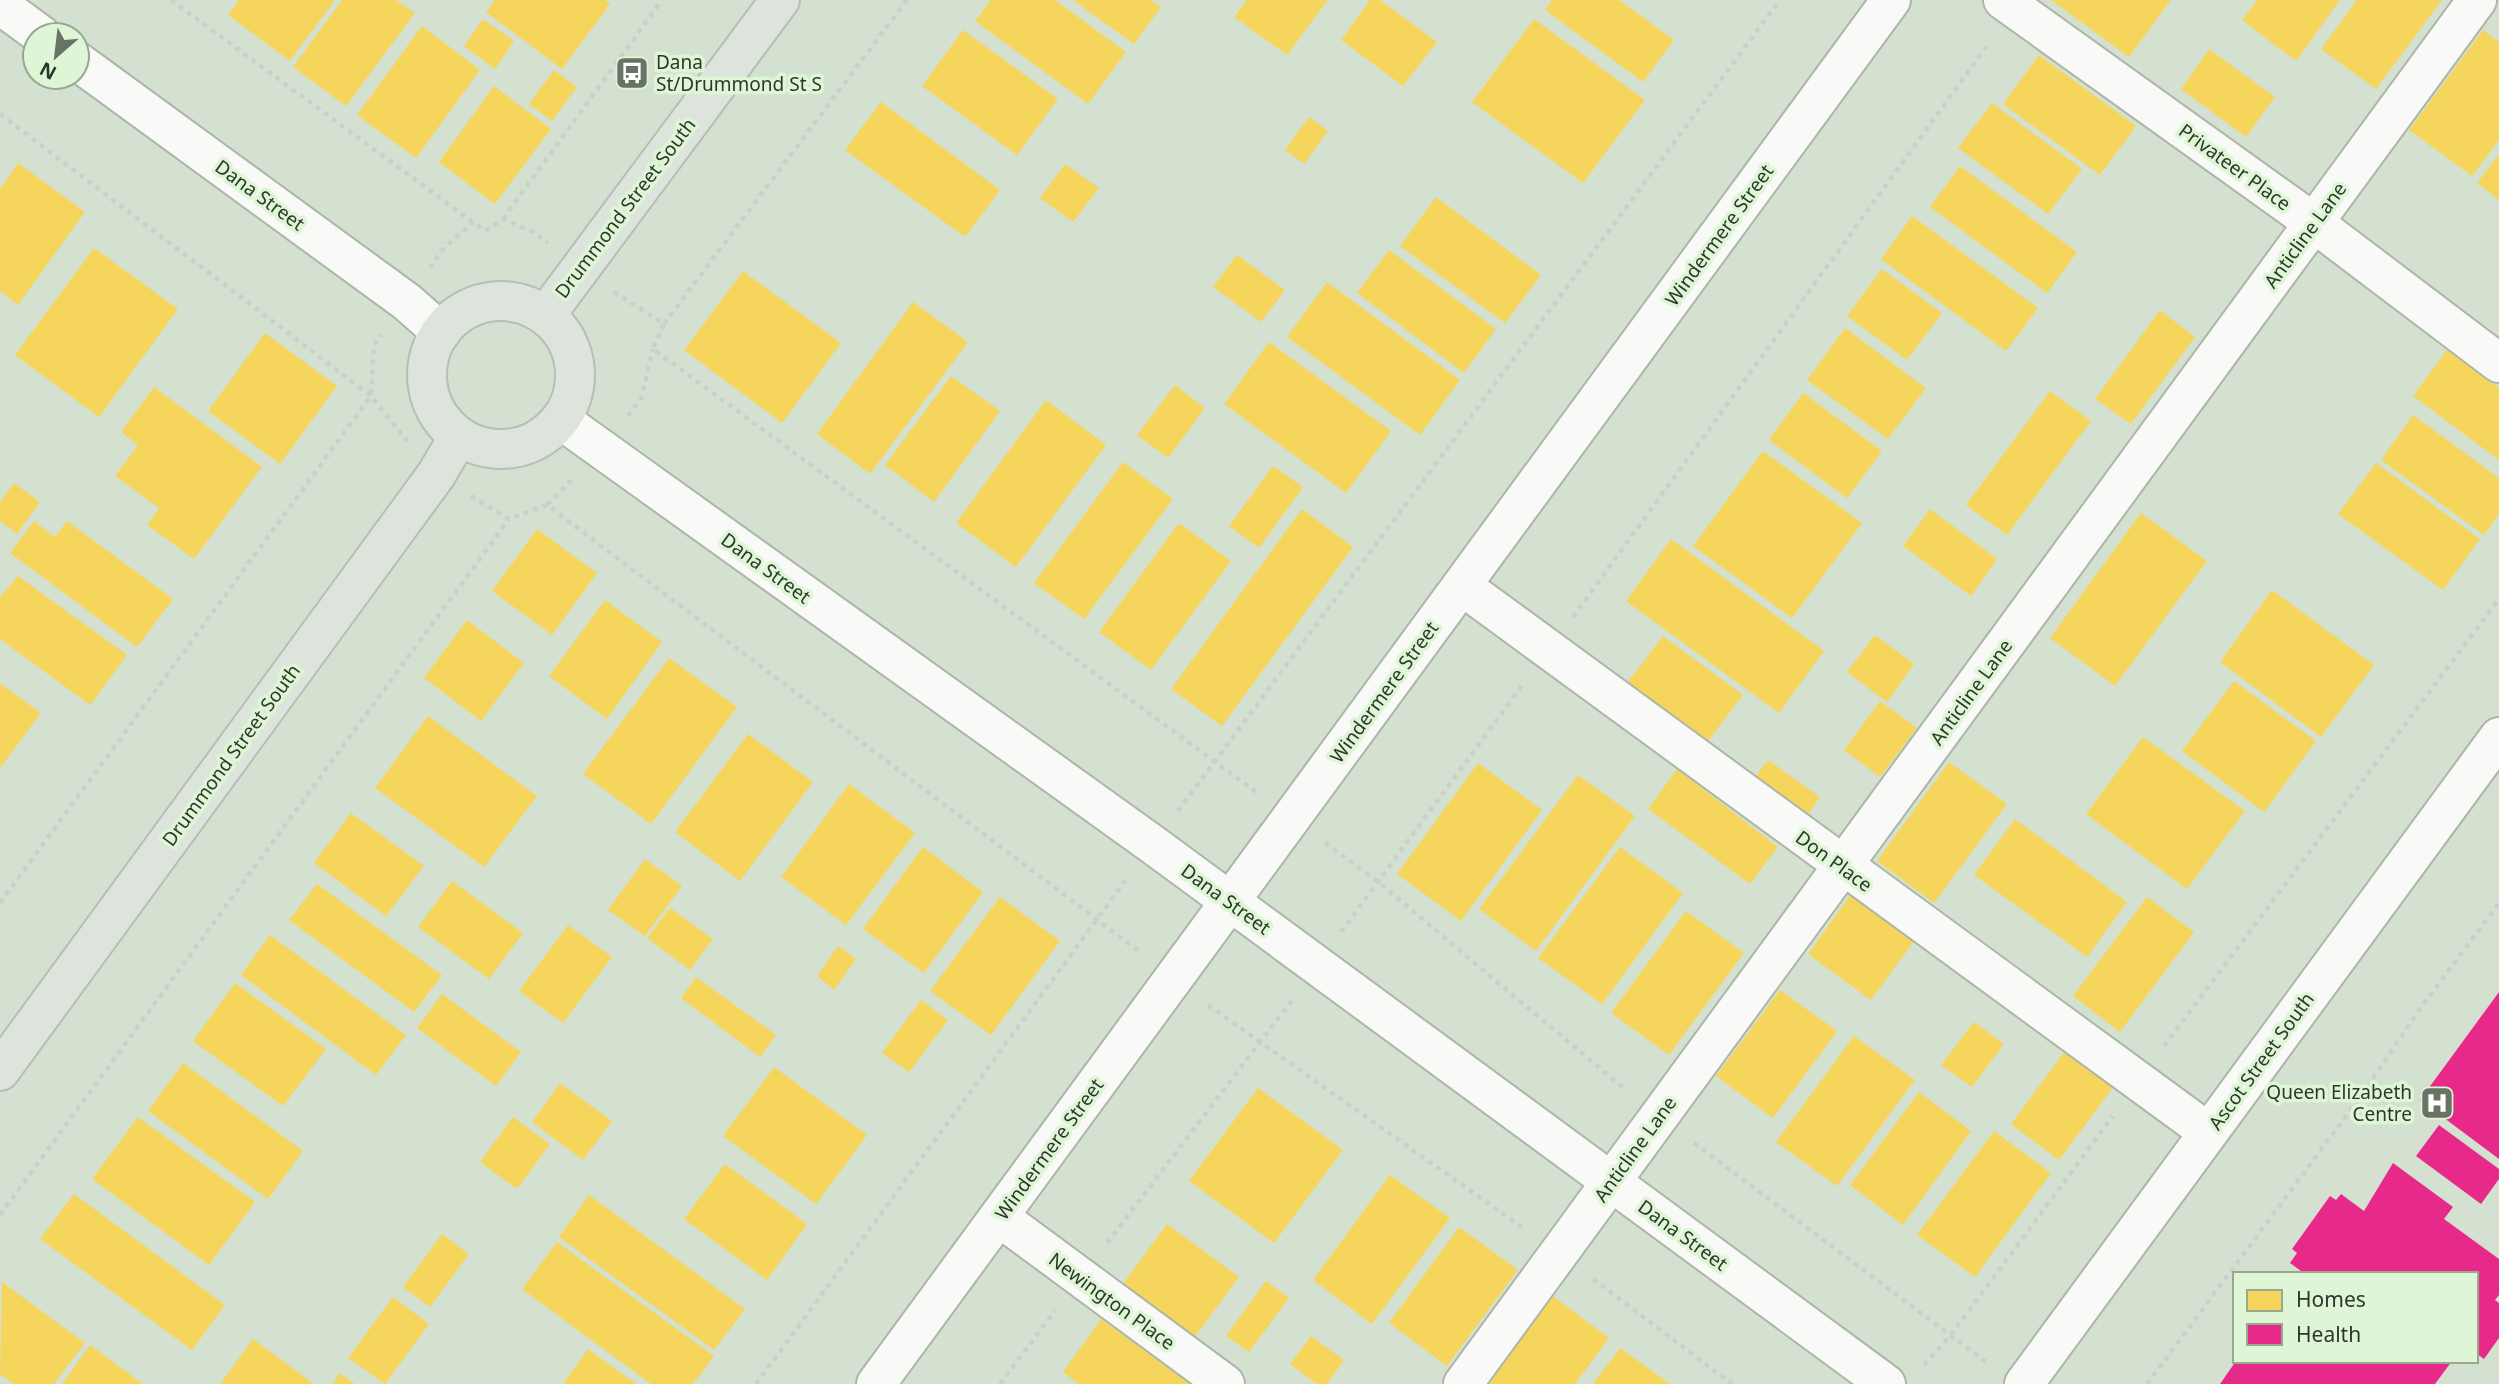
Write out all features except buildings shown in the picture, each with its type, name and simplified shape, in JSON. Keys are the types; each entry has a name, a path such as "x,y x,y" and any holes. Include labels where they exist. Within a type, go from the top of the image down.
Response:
{"main road":[{"name":"Drummond Street South","path":"545,316 780,0"},
{"path":"501,301 524,305 545,316 565,337 575,364 574,394 561,420 540,439 513,449 485,447 459,436 442,419 431,399 427,376 430,352 441,332 458,315 478,304 501,301"},
{"name":"Drummond Street South","path":"0,1071 436,475 459,436"}],"street":[{"name":"Windermere Street","path":"876,1384 1891,0"},
{"name":"Anticline Lane","path":"1463,1384 2477,0"},
{"name":"Privateer Place","path":"2009,4 2314,223 2499,363"},
{"path":"0,5 22,21"},
{"name":"Dana Street","path":"91,71 407,302 441,332"},
{"name":"Dana Street","path":"561,420 1152,844 1886,1384"},
{"name":"Don Place","path":"1462,586 2208,1132"},
{"name":"Ascot Street South","path":"2009,1376 2208,1132 2499,737"},
{"name":"Newington Place","path":"999,1217 1225,1384"}],"path":[{"path":"171,0 485,231 503,219 662,0"},
{"path":"906,0 664,324 653,349 1293,816 1377,881 1659,1117 2009,1376"},
{"path":"756,1384 1096,919 1780,0"},
{"path":"1000,1384 1317,966 1548,650 2009,4"},
{"path":"0,114 371,396 436,475 509,519"},
{"path":"503,219 533,232 664,324"},
{"path":"0,903 371,396 374,345 441,251 473,222"},
{"path":"0,1215 509,519 547,505 1174,979 1558,1253 1732,1384"},
{"path":"1924,1366 1951,1335 2499,599"},
{"path":"2147,1384 2361,1096 2415,1016 2499,903"}],"place":[{"name":"Dana St/Drummond St S","path":"632,73"},
{"name":"Queen Elizabeth Centre","path":"2437,1103"}]}
